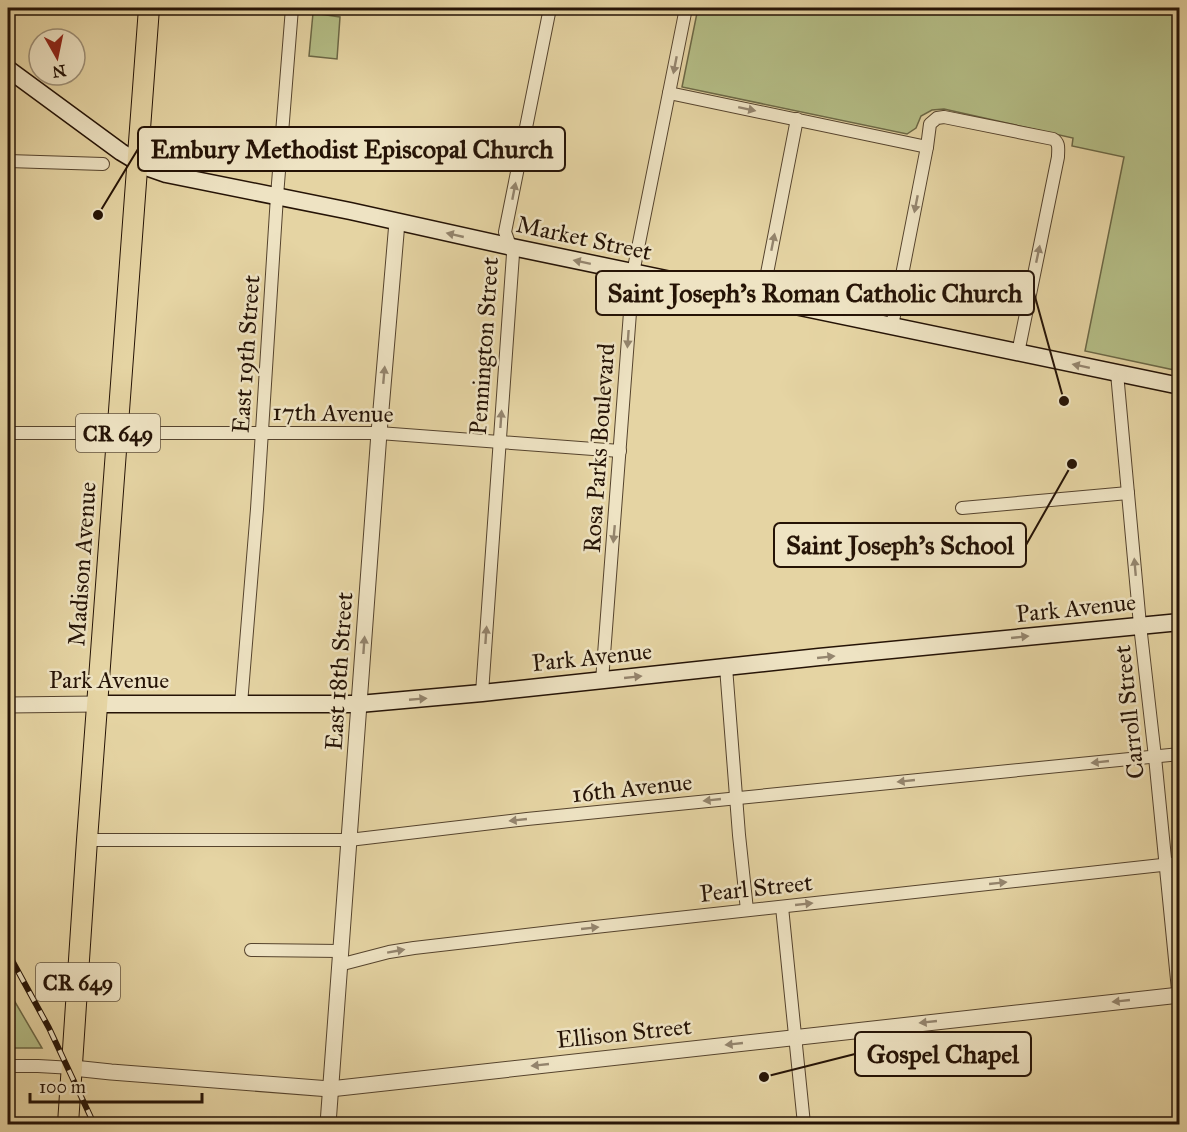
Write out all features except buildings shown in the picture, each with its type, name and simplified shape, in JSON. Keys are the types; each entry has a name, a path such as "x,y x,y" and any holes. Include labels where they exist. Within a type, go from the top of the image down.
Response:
{"main road":[{"name":"Madison Avenue","path":"68,1125 149,8"},
{"name":"Market Street","path":"8,69 121,152 146,167 166,174 1179,386"},
{"name":"Park Avenue","path":"97,704 359,704 1179,621"}],"street":[{"name":"East 19th Street","path":"241,704 292,8"},
{"name":"Pennington Street","path":"482,693 513,254 506,232 550,8"},
{"name":"Rosa Parks Boulevard","path":"602,681 633,273 686,8"},
{"path":"669,93 927,147"},
{"path":"892,326 930,124 937,118 944,117 1053,139 1059,145 1058,157 1018,352"},
{"path":"762,299 796,119"},
{"path":"8,161 103,164"},
{"name":"East 18th Street","path":"328,1125 379,433 397,222"},
{"name":"Carroll Street","path":"1117,373 1140,626 1179,1000"},
{"name":"17th Avenue","path":"8,433 379,433 620,451"},
{"path":"962,508 1128,493"},
{"path":"726,667 747,910"},
{"name":"Park Avenue","path":"8,705 97,704"},
{"name":"16th Avenue","path":"87,840 349,840 527,819 1179,754"},
{"name":"Pearl Street","path":"251,950 340,958 747,910 1179,863"},
{"path":"782,907 804,1125"},
{"name":"Ellison Street","path":"73,1068 330,1089 795,1037 1179,1000"},
{"path":"8,1066 73,1068"}],"green space":[{"path":"698,8 1179,8 1179,371 1085,351 1124,157 1072,146 1073,138 944,109 932,110 921,116 916,128 907,134 682,87"},
{"path":"313,13 340,17 337,59 309,56"},
{"path":"8,990 42,1048 8,1048"}],"railway":[{"path":"8,953 49,1028 94,1124"}],"place":[{"name":"Embury Methodist Episcopal Church","path":"98,215"},
{"name":"Saint Joseph's Roman Catholic Church","path":"1064,401"},
{"name":"Saint Joseph's School","path":"1072,464"},
{"name":"Gospel Chapel","path":"764,1077"}]}
